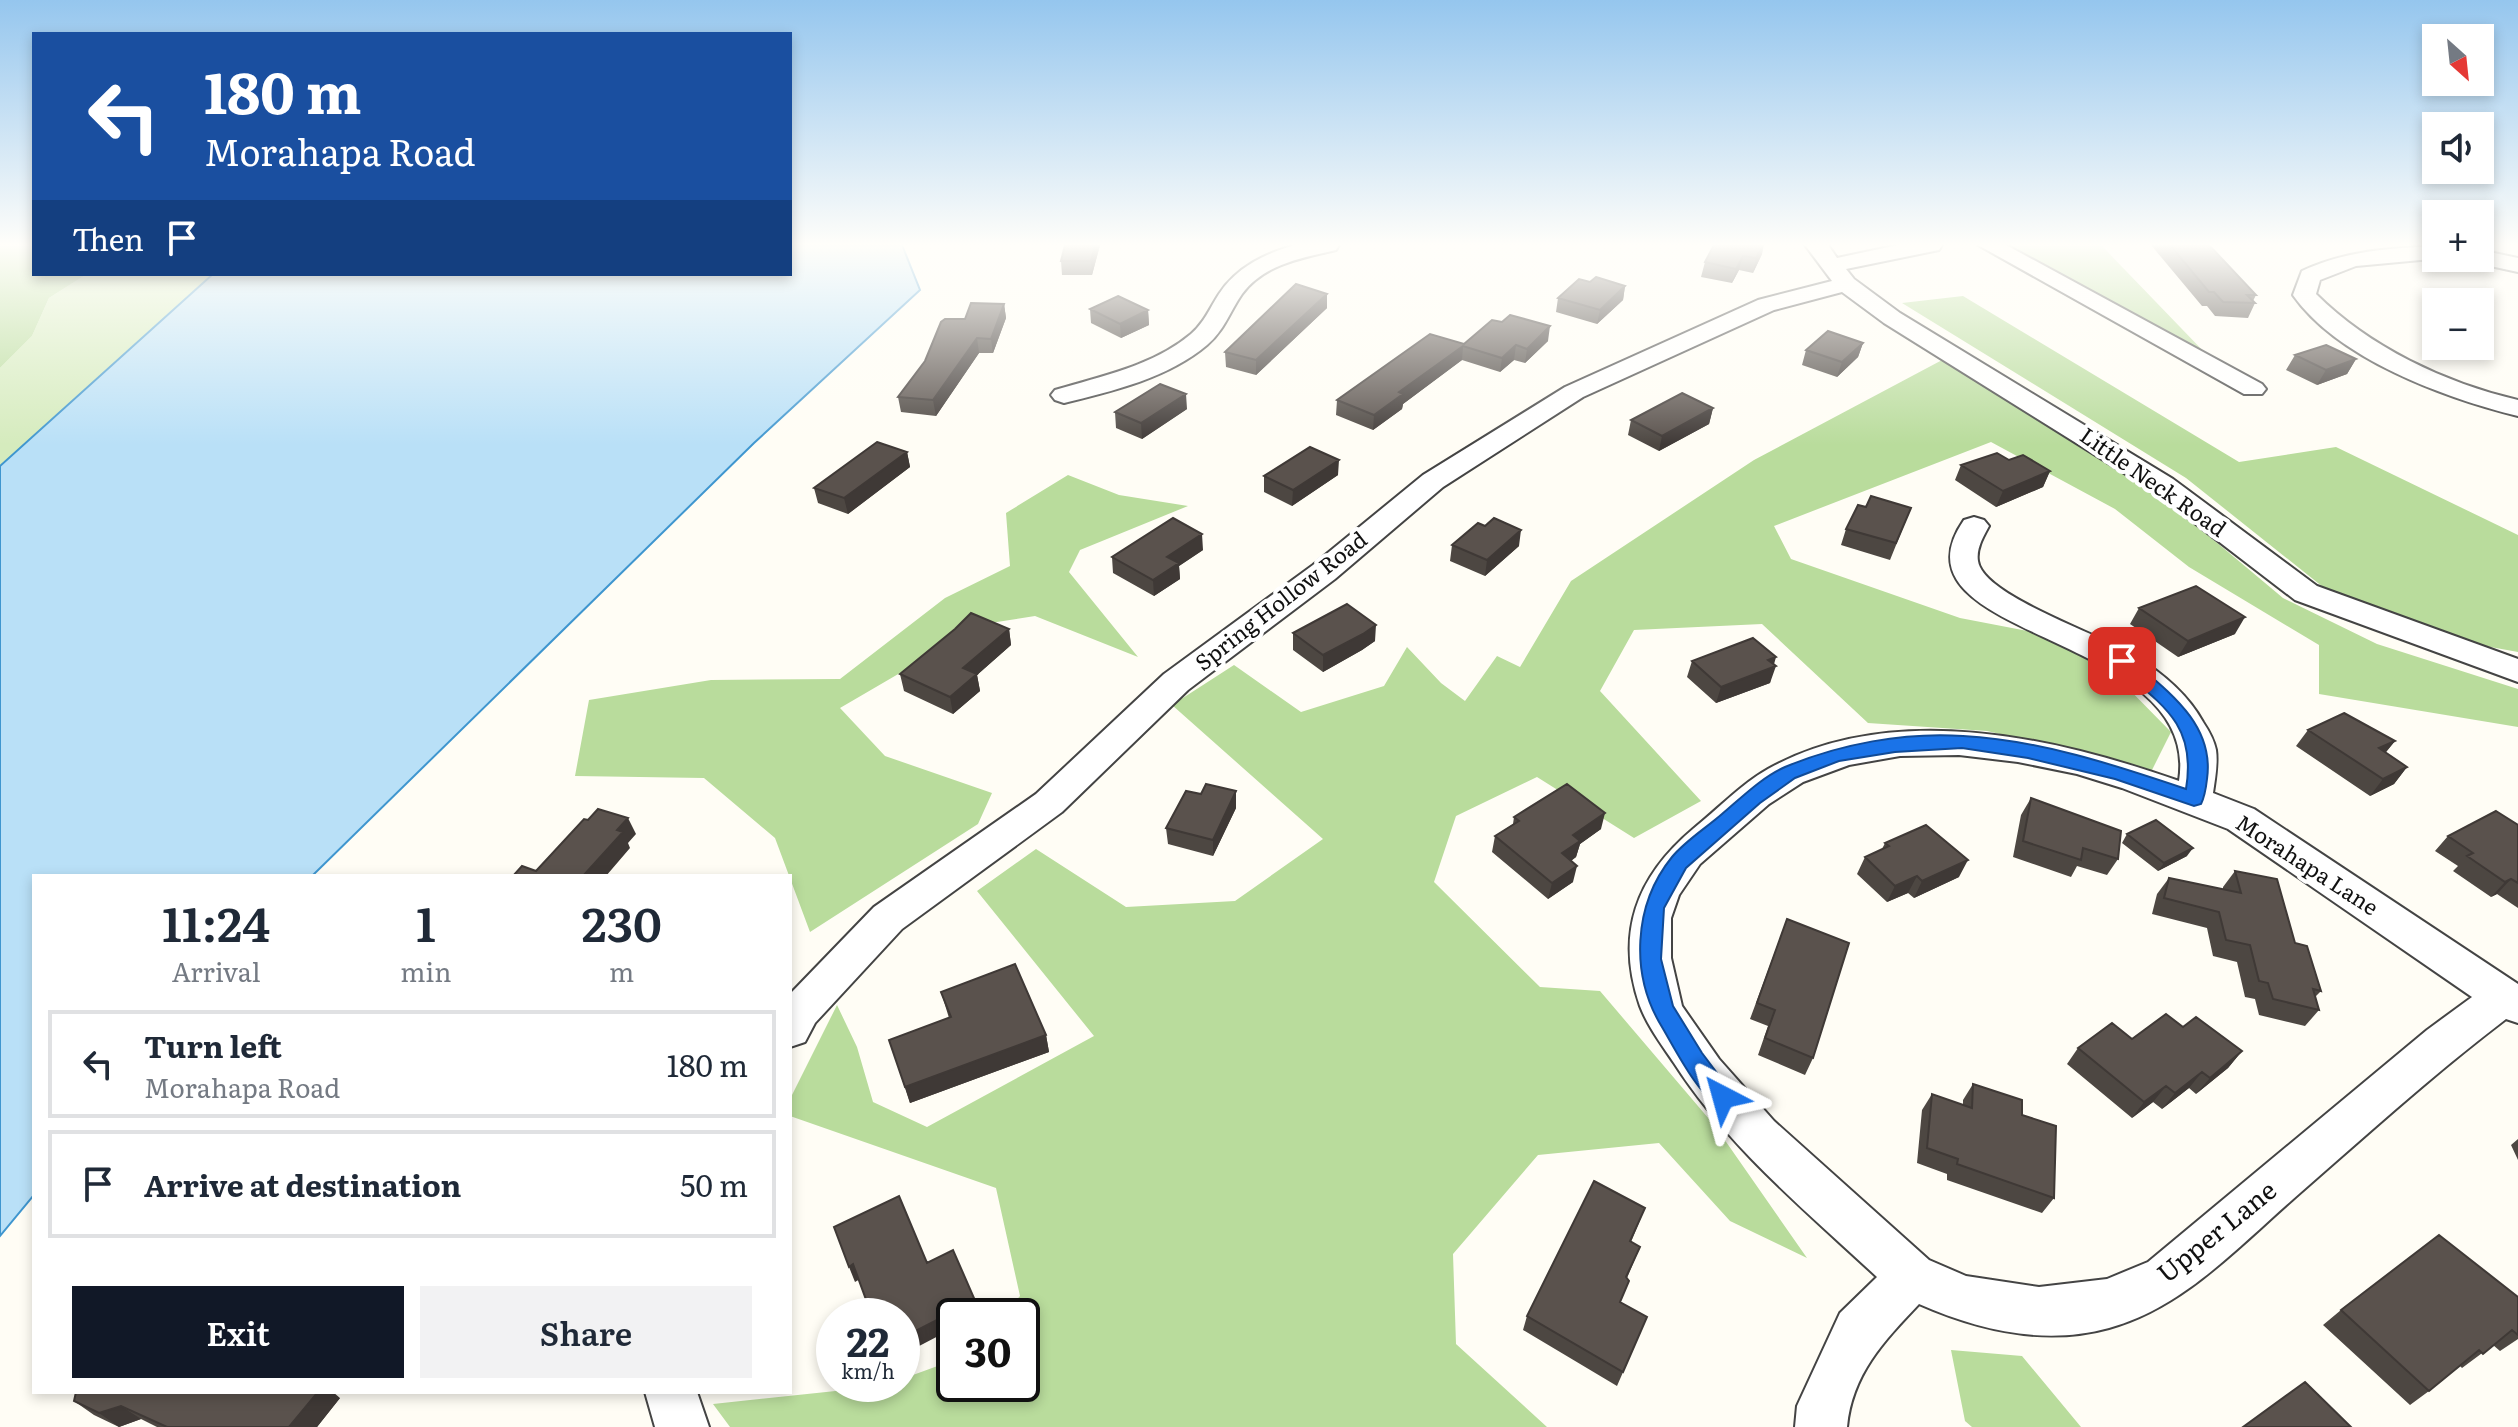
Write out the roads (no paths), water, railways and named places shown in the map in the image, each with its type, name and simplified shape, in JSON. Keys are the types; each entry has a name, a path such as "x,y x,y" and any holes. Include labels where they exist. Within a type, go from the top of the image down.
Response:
{"street":[{"path":"1064,395 1138,373 1172,357 1201,338 1223,312"},
{"name":"Spring Hollow Road","path":"792,1025 800,1011 888,918 1049,803 1176,682 1324,572 1433,481 1574,392 1751,312"},
{"name":"Little Neck Road","path":"1885,312 2163,485 2306,593 2518,671"},
{"path":"2111,312 2253,389"},
{"path":"2318,312 2356,341 2469,394 2518,408"},
{"path":"1974,526 1962,553 1963,564 1983,592 2006,607 2122,661 2172,704 2195,739 2200,761 2194,799"},
{"name":"Morahapa Lane","path":"1912,1277 1738,1116 1694,1060 1662,1008 1650,959 1654,907 1679,862 1788,773 1836,755 1895,745 1962,742 2028,751 2118,773 2241,819 2511,1002"},
{"name":"Upper Lane","path":"1912,1277 1966,1300 2039,1312 2108,1304 2165,1279 2442,1043 2511,1002"},
{"path":"1821,1427 1823,1406 1858,1331 1912,1277"},
{"path":"671,1394 683,1427"}],"water":[{"path":"171,312 897,312 754,443 314,874 32,874 32,1197 0,1236 0,466"}]}
